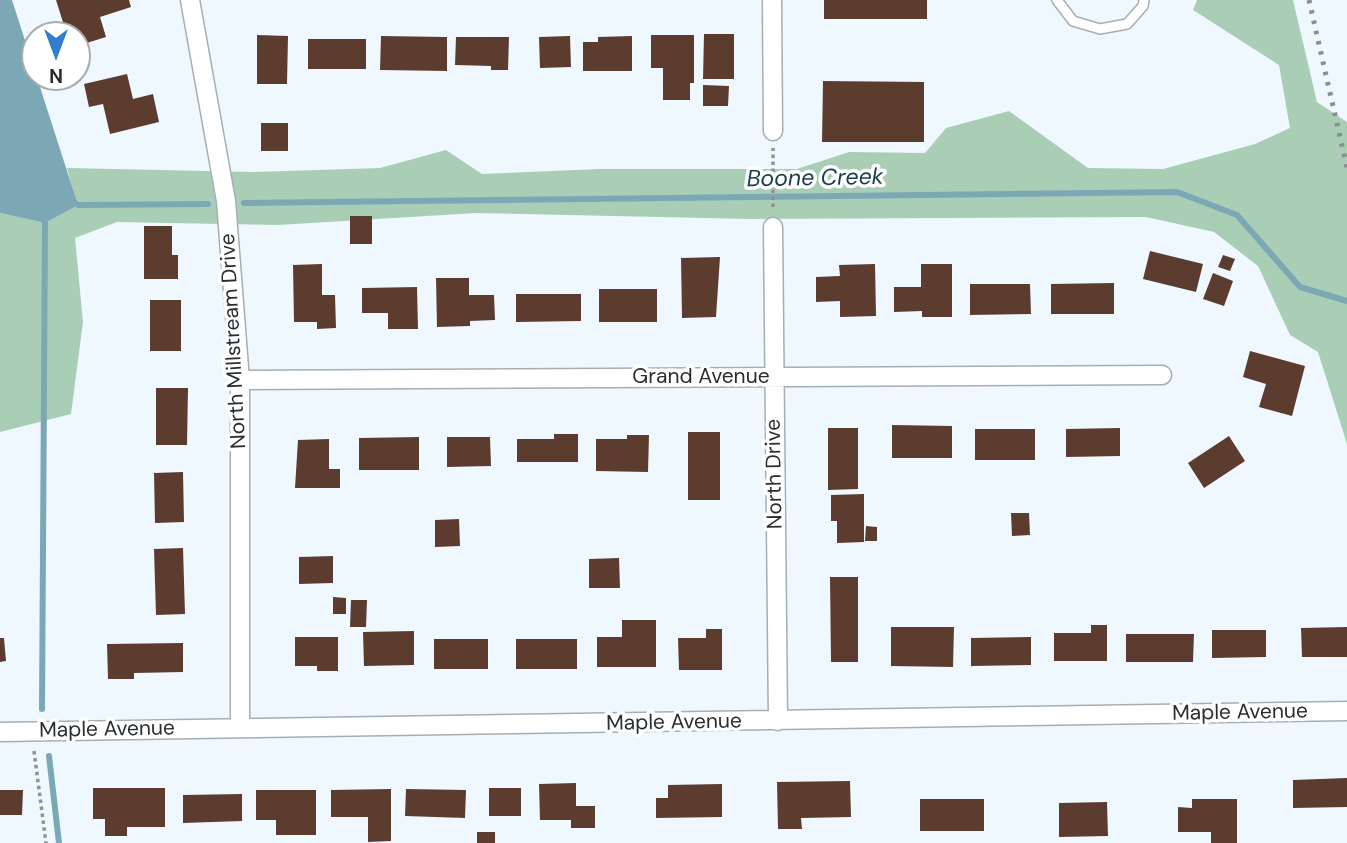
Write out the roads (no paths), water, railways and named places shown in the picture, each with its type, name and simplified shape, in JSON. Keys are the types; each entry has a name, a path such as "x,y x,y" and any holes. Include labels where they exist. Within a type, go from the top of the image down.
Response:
{"street":[{"name":"North Millstream Drive","path":"190,0 226,201 240,380 240,727"},
{"path":"772,0 773,131"},
{"name":"North Drive","path":"773,227 778,721"},
{"name":"Grand Avenue","path":"240,380 1162,374"},
{"name":"Maple Avenue","path":"0,732 1347,710"}],"lane":[{"path":"1057,0 1073,21 1100,29 1127,24 1143,6 1144,0"}],"water":[{"path":"0,0 12,0 21,28 21,91 41,91 78,205 45,223 0,213"}],"waterway":[{"name":"Boone Creek","path":"244,203 1177,192 1237,215 1300,287 1347,301"},
{"name":"Boone Creek","path":"73,202 78,205 208,204"},
{"path":"42,215 45,223 42,709"},
{"path":"49,756 59,843"}],"railway":[{"path":"1309,0 1347,168"}]}
